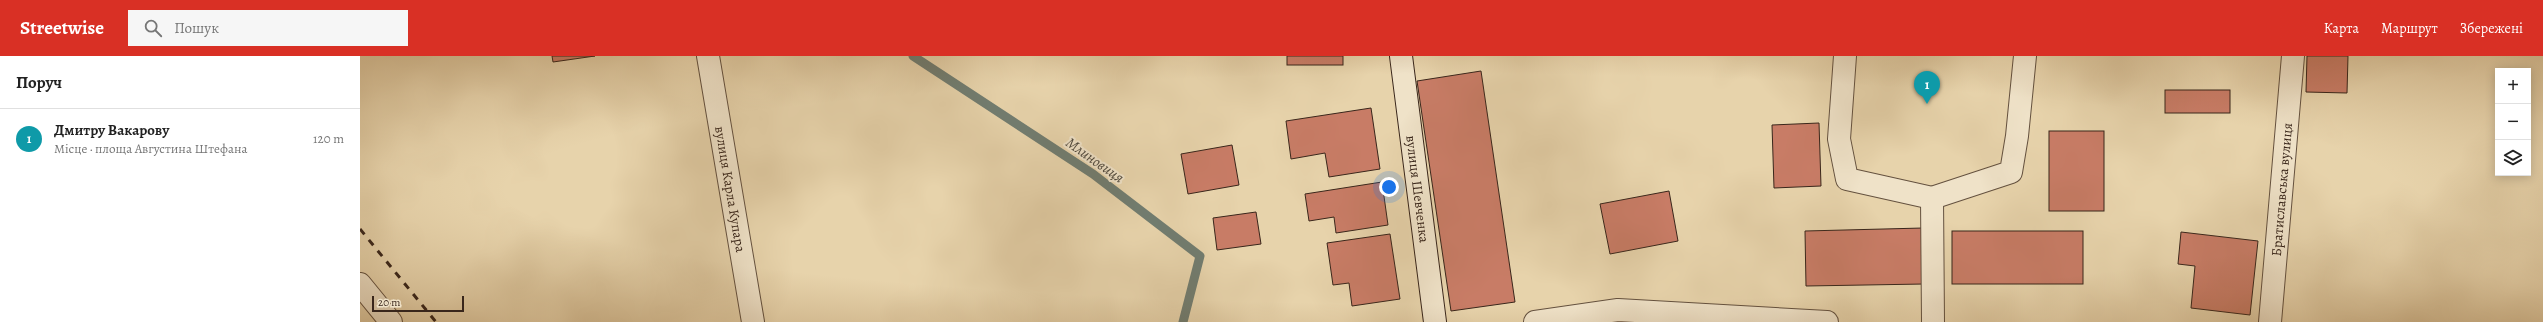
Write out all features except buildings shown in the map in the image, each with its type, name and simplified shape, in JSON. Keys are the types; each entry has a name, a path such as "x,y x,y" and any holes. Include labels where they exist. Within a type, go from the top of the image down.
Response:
{"street":[{"name":"вулиця Карла Купара","path":"708,56 753,322"},
{"name":"вулиця Шевченка","path":"1401,56 1435,322"},
{"path":"1846,56 1840,138 1847,178 1932,198 2011,172 2017,136 2025,56"},
{"name":"Братиславська вулиця","path":"2270,322 2293,56"},
{"path":"1932,198 1933,322"},
{"path":"360,284 392,322"},
{"path":"1535,322 1618,310 1827,322"}],"waterway":[{"name":"Млиновиця","path":"913,56 1093,174 1200,256 1183,322"}],"railway":[{"path":"360,229 436,322"}],"place":[{"name":"Дмитру Вакарову","path":"1927,104"}]}
